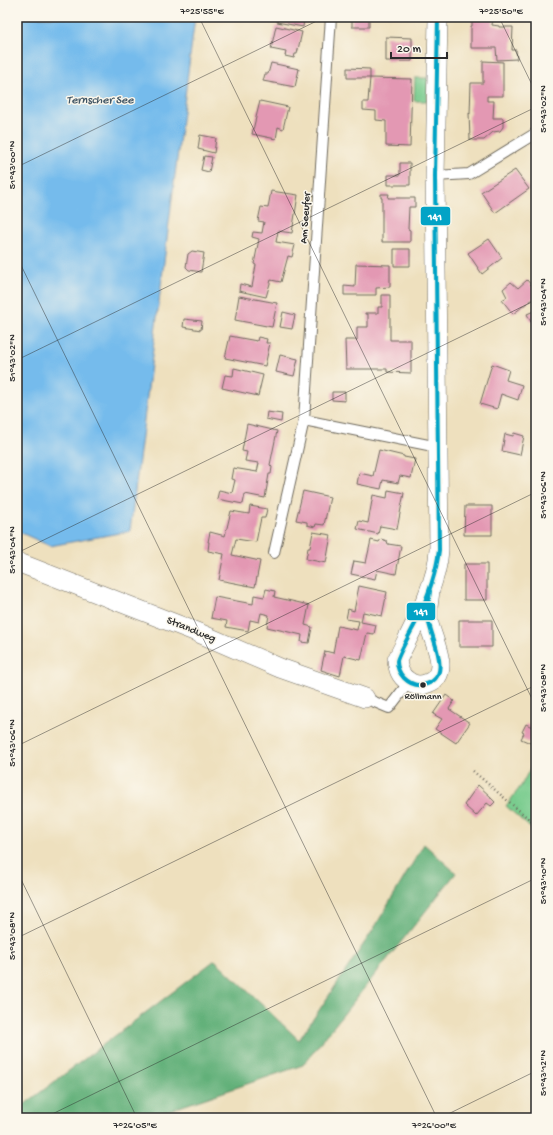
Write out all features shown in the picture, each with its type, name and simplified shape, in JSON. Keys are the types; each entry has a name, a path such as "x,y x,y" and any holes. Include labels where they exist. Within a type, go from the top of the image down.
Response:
{"street":[{"path":"430,591 397,660 399,670 403,677 409,682 422,685 436,678 440,671 440,657 428,620 430,591 438,559 435,176 438,17"},
{"name":"Strandweg","path":"17,562 199,634 280,668 365,698"}],"lane":[{"name":"Am Seeufer","path":"304,420 331,17"},
{"path":"435,176 469,174 536,132"},
{"path":"274,553 304,420 438,447"},
{"path":"365,698 389,708 409,682"}],"path":[{"path":"473,771 536,825"}],"green space":[{"path":"415,78 428,78 427,101 414,101"},
{"path":"536,757 536,833 506,806 521,786"},
{"path":"424,844 456,873 303,1065 147,1118 17,1118 17,1110 215,960 299,1040 373,930"}],"water":[{"name":"Ternscher See","path":"17,17 195,17 130,531 50,546 17,531"}],"building":[{"path":"278,17 297,17 304,19 303,27 277,22"},
{"path":"352,17 369,17 369,27 352,27"},
{"path":"472,17 493,17 492,25 499,27 513,27 512,50 516,50 517,59 497,60 496,48 471,48"},
{"path":"276,26 302,32 297,54 295,54 294,58 285,56 286,52 271,49"},
{"path":"386,37 412,38 412,61 386,61"},
{"path":"483,61 503,62 503,96 487,96 487,101 494,101 493,118 503,118 503,127 500,131 493,132 484,140 470,140 469,113 470,114 471,83 483,83"},
{"path":"271,63 299,69 295,87 263,81 265,74 268,74"},
{"path":"347,68 370,69 370,78 347,78"},
{"path":"370,78 412,79 410,147 386,146 386,121 376,120 376,111 363,110 363,102 368,102"},
{"path":"260,101 288,107 283,129 278,127 276,139 252,134"},
{"path":"200,135 216,138 214,153 198,149"},
{"path":"204,156 212,157 209,172 201,170"},
{"path":"400,163 410,163 410,185 388,185 388,175 400,175"},
{"path":"515,170 529,189 495,213 481,192"},
{"path":"271,191 298,195 292,233 278,231 276,242 295,245 292,257 288,256 281,282 271,280 266,297 239,291 240,284 252,287 256,265 254,264 259,239 252,237 253,232 262,233 264,222 258,221 261,207 268,208"},
{"path":"381,194 389,194 388,198 415,198 415,207 409,207 408,229 410,230 410,242 382,242"},
{"path":"489,239 502,258 482,274 468,253"},
{"path":"394,249 410,249 410,266 394,266"},
{"path":"192,251 204,253 201,272 189,270 186,267 188,254"},
{"path":"356,264 390,265 390,287 376,288 376,295 344,295 344,286 355,287"},
{"path":"527,280 536,291 536,296 513,314 502,300 507,297 503,289 511,282 518,288"},
{"path":"382,295 390,295 390,340 411,340 411,373 387,372 387,369 346,369 345,340 357,340 357,327 368,327 368,314 365,313 378,313 378,307 382,307"},
{"path":"239,296 277,303 272,327 235,320"},
{"path":"536,310 536,320 531,322 527,314"},
{"path":"283,312 295,315 292,329 280,327"},
{"path":"184,319 202,321 201,330 183,327"},
{"path":"230,336 257,341 258,337 267,339 266,343 270,343 265,366 225,358"},
{"path":"280,355 298,359 294,376 276,372"},
{"path":"492,364 509,370 506,380 522,385 518,400 501,394 497,409 480,404"},
{"path":"234,368 263,375 258,396 222,388 225,375 233,376"},
{"path":"332,392 345,392 345,401 332,400"},
{"path":"267,412 282,414 281,422 266,419"},
{"path":"247,424 277,431 270,465 272,467 271,474 269,474 265,498 245,494 243,504 217,499 219,490 232,493 235,480 231,479 233,468 257,472 259,463 245,461 247,452 242,451"},
{"path":"514,433 524,436 520,455 502,451 505,434 513,436"},
{"path":"379,450 415,459 411,478 400,476 398,483 383,480 381,489 357,484 359,473 373,476"},
{"path":"388,490 404,493 397,529 380,526 378,534 357,529 359,521 368,523 373,495 387,498"},
{"path":"303,491 330,497 324,525 316,524 315,527 307,525 307,522 296,520"},
{"path":"250,506 267,509 265,518 261,518 256,542 236,539 232,555 260,561 255,587 219,580 224,554 208,551 210,532 225,536 231,511 249,514"},
{"path":"465,506 492,506 492,535 464,535"},
{"path":"313,532 331,535 326,563 306,559"},
{"path":"381,539 387,541 388,544 401,546 396,574 377,570 375,579 351,574 354,561 366,563 371,540 379,542"},
{"path":"464,564 487,564 487,600 464,600"},
{"path":"359,586 387,592 382,616 363,612 361,622 376,625 374,634 367,633 361,660 344,656 340,676 321,670 325,651 333,653 338,626 357,630 359,621 346,619 348,609 354,611"},
{"path":"266,589 275,591 274,597 309,605 305,625 312,627 309,643 301,642 302,635 267,627 269,615 261,613 259,622 250,620 248,631 226,627 227,621 211,618 215,597 253,604 254,595 264,597"},
{"path":"459,620 492,620 492,647 459,647"},
{"path":"446,695 454,701 449,709 470,723 456,743 435,729 442,719 433,714"},
{"path":"526,724 536,729 535,745 521,739 524,733 522,732"},
{"path":"478,785 495,802 491,806 487,803 476,816 464,805"}],"transit line":[{"name":"141","path":"430,591 428,618 439,656 440,666 438,674 433,681 423,685 415,685 406,680 398,668 397,661 427,596 436,569 439,550 435,176 438,17"}],"place":[{"name":"Röllmann","path":"423,685"}]}
